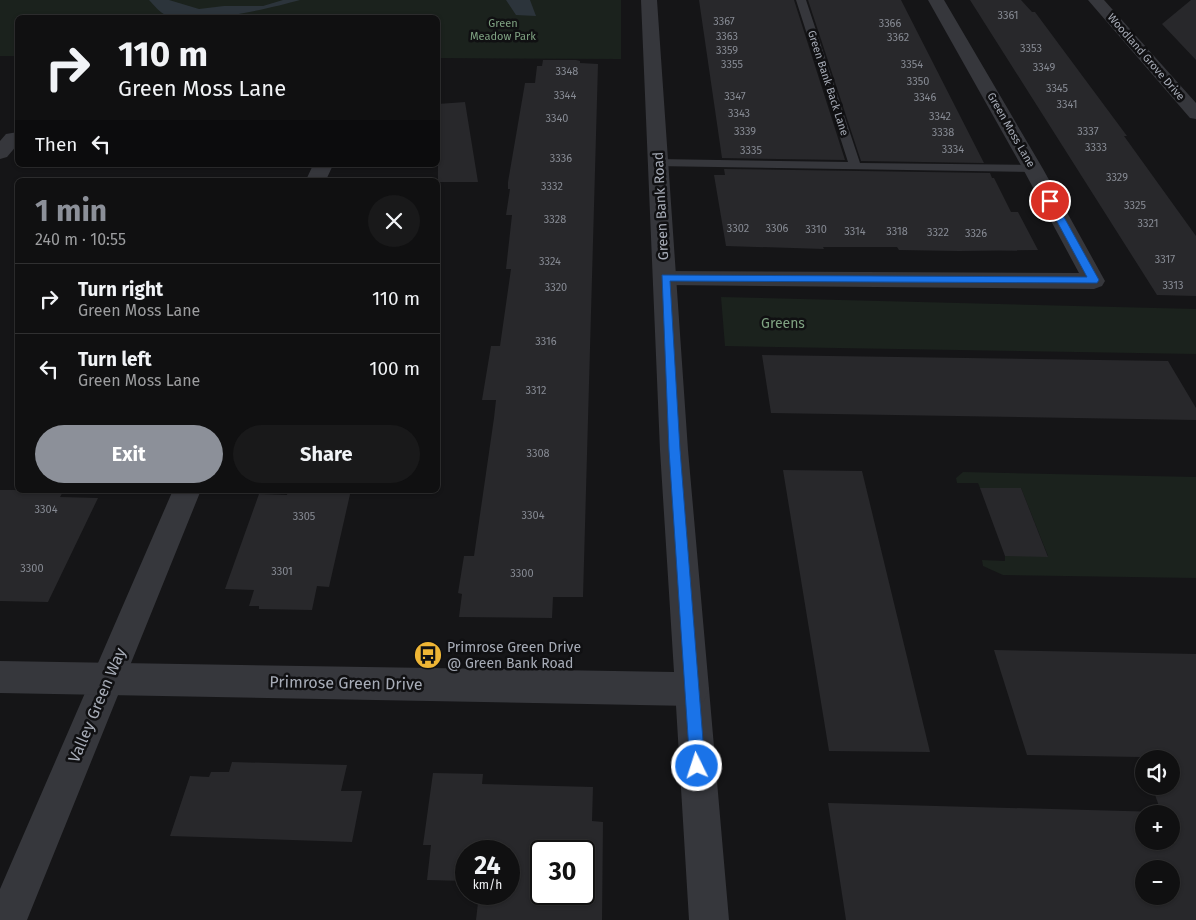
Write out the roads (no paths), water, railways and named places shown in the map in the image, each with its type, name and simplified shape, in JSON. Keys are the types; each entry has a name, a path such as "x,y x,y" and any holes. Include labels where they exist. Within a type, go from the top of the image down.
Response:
{"street":[{"name":"Green Bank Road","path":"649,0 674,450 709,920"},
{"name":"Green Moss Lane","path":"665,278 1094,280 936,0"},
{"name":"Woodland Grove Drive","path":"1096,0 1196,114"},
{"path":"0,154 15,138"},
{"name":"Valley Green Way","path":"7,920 186,493"},
{"name":"Primrose Green Drive","path":"0,677 692,689"}],"lane":[{"name":"Green Bank Back Lane","path":"801,0 855,166"},
{"path":"658,164 1033,169"}],"place":[{"name":"Primrose Green Drive @ Green Bank Road","path":"428,655"}],"park label":[{"name":"Green Meadow Park","path":"503,29"},
{"name":"Greens","path":"783,323"}]}
